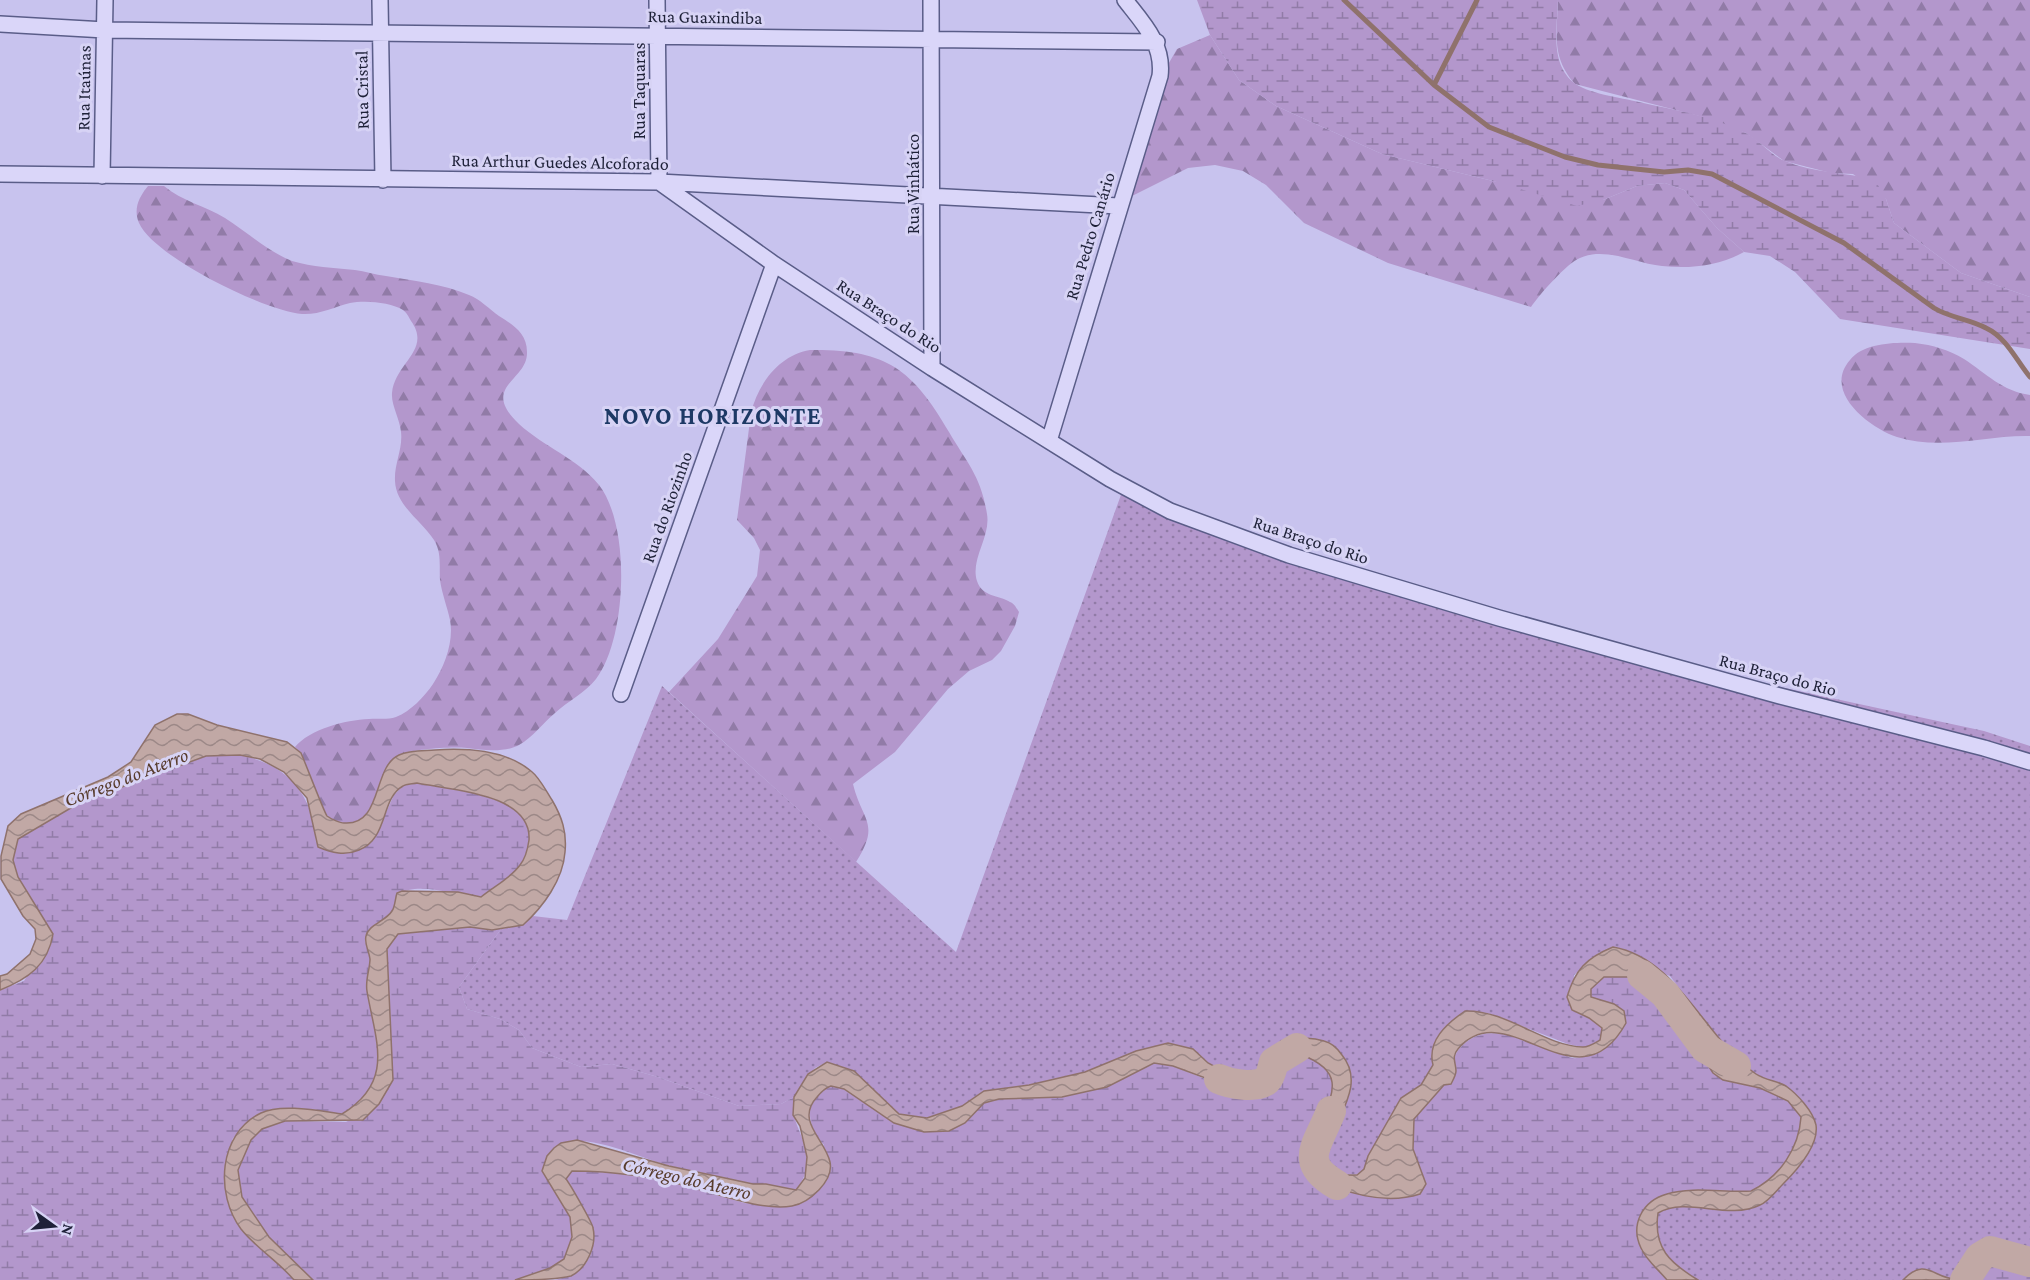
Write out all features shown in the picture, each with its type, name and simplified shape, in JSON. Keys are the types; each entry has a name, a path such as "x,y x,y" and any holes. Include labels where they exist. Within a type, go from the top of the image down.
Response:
{"street":[{"name":"Rua Itaúnas","path":"102,176 105,0"},
{"name":"Rua Cristal","path":"380,0 383,180"},
{"name":"Rua Taquaras","path":"657,0 658,182"},
{"name":"Rua Vinhático","path":"931,0 932,368"},
{"path":"1125,0 1156,42"},
{"name":"Rua Guaxindiba","path":"0,24 105,30 1156,42"},
{"name":"Rua Pedro Canário","path":"1049,441 1160,75 1160,53 1156,42"},
{"name":"Rua Arthur Guedes Alcoforado","path":"0,174 658,182 1119,206"},
{"name":"Rua Braço do Rio","path":"658,182 774,264 932,368 1110,479 1170,511 1289,555 1780,696 1984,747 2030,762"},
{"name":"Rua do Riozinho","path":"621,694 774,264"}],"green space":[{"path":"1197,0 1558,0 1556,44 1558,55 1566,74 1573,82 1595,92 1732,126 1749,135 1774,155 1796,165 1875,180 1886,199 1894,223 1961,273 2030,297 2030,349 1840,319 1795,272 1770,256 1744,252 1717,228 1684,190 1665,183 1637,186 1603,200 1577,206 1493,181 1382,154 1276,106 1239,80 1210,35"},
{"path":"1558,0 2030,0 2030,297 1961,273 1894,223 1886,199 1853,174 1831,173 1784,161 1746,133 1699,116 1575,84 1567,74 1559,55 1557,45"},
{"path":"1210,35 1239,80 1276,106 1382,154 1493,181 1603,200 1637,186 1665,183 1684,190 1717,228 1744,252 1725,261 1683,267 1652,265 1610,255 1590,255 1568,266 1531,307 1388,263 1304,223 1266,185 1243,171 1215,165 1188,168 1128,198 1166,68 1177,49"},
{"path":"148,186 164,186 178,196 233,223 266,247 292,261 428,283 469,295 522,335 527,352 521,370 504,392 504,401 508,411 519,424 581,467 599,485 609,503 616,527 621,582 614,637 606,661 596,679 524,742 513,748 500,750 461,747 413,751 399,755 384,772 370,808 364,817 355,822 343,823 328,816 301,753 295,747 319,730 360,720 393,718 407,711 433,684 445,661 450,645 450,620 440,580 438,550 429,533 410,513 400,498 395,481 401,438 392,393 399,373 415,349 416,331 405,312 392,305 356,302 320,312 302,314 263,303 212,280 166,251 149,237 139,223 138,203"},
{"path":"1889,343 1915,343 1953,353 2003,386 2030,395 2030,436 1930,443 1897,437 1874,426 1853,407 1845,396 1842,384 1843,372 1850,360 1863,350"},
{"path":"810,350 858,353 877,359 894,367 909,378 922,392 972,470 981,490 987,523 976,564 979,586 991,595 1011,603 1019,612 1015,626 1001,651 992,660 969,671 948,689 895,752 853,784 868,830 867,839 856,862 669,692 718,639 757,576 760,550 754,538 737,520 751,413 759,392 772,372 789,358"},
{"path":"1122,492 1140,503 1642,657 1984,731 2030,746 2030,1248 1999,1245 1986,1249 1956,1279 1924,1270 1911,1273 1903,1280 1698,1280 1688,1274 1672,1261 1661,1245 1658,1236 1658,1213 1671,1206 1689,1206 1786,1086 1758,1076 1735,1057 1707,1026 1670,976 1600,952 1574,975 1572,1010 1589,1018 1602,1028 1601,1040 1586,1048 1568,1044 1488,1013 1465,1011 1445,1027 1435,1041 1433,1065 1421,1085 1401,1098 1368,1156 1365,1169 1357,1174 1328,1175 1326,1158 1329,1141 1345,1110 1284,1046 1256,1074 1227,1073 1208,1063 1193,1049 1168,1043 1136,1051 1085,1072 1029,1085 984,1091 962,1106 927,1118 899,1114 827,1062 815,1068 794,1097 781,1104 739,1106 658,1077 612,1064 581,1067 532,1048 519,1030 500,1019 467,1009 459,987 501,929 523,925 533,916 567,920 662,686 956,952"},
{"path":"240,755 272,766 295,784 310,810 316,842 373,841 394,795 403,786 417,783 468,792 504,803 517,812 526,824 529,840 525,857 512,874 481,897 428,889 406,890 397,894 392,911 367,932 366,939 370,959 367,991 378,1058 377,1073 371,1087 359,1101 342,1114 297,1108 233,1138 226,1172 230,1206 246,1235 294,1280 0,1280 0,990 24,981 53,934 18,877 13,860 17,839 81,802 206,756"},
{"path":"470,927 501,929 459,987 467,1009 500,1019 519,1030 532,1048 581,1067 612,1064 658,1077 739,1106 781,1104 794,1097 795,1120 806,1152 807,1164 804,1176 796,1190 753,1184 688,1170 593,1142 568,1141 546,1178 561,1198 570,1217 572,1237 564,1259 550,1268 515,1280 313,1280 269,1237 242,1197 238,1170 251,1140 262,1129 285,1121 346,1122 379,1104 389,989 387,949 398,934"},
{"path":"1604,977 1627,977 1682,1010 1701,1045 1735,1083 1761,1088 1788,1101 1801,1117 1796,1140 1786,1160 1771,1178 1751,1191 1667,1194 1651,1202 1641,1250 1667,1280 555,1280 574,1273 586,1263 592,1251 589,1223 566,1179 572,1171 619,1173 691,1187 744,1203 792,1206 824,1145 818,1138 811,1121 811,1104 821,1090 831,1086 844,1089 894,1123 924,1132 949,1131 965,1123 984,1103 999,1099 1062,1097 1107,1087 1154,1063 1173,1066 1225,1087 1265,1081 1280,1063 1302,1055 1319,1064 1329,1074 1332,1085 1332,1098 1313,1155 1329,1185 1386,1198 1420,1194 1422,1172 1415,1161 1413,1149 1414,1119 1456,1072 1455,1056 1461,1047 1474,1037 1497,1033 1521,1038 1572,1058 1595,1054 1611,1042 1626,1023 1624,1011 1613,1004 1590,997 1591,989"},
{"path":"2014,1253 2030,1261 2030,1280 1975,1280 1991,1255"}],"water":[{"path":"177,714 188,714 217,725 287,742 301,753 322,806 327,816 333,820 344,823 356,821 365,815 390,761 399,755 417,751 459,749 498,755 521,764 531,771 552,800 563,825 565,845 563,862 556,883 538,910 523,925 492,930 470,927 398,934 387,949 393,1080 379,1104 363,1120 285,1121 262,1129 251,1140 238,1170 242,1197 269,1237 313,1280 294,1280 253,1242 241,1229 233,1215 227,1199 225,1166 236,1135 247,1123 269,1110 290,1108 342,1114 359,1101 370,1088 376,1074 378,1058 367,987 370,959 366,941 367,932 392,911 397,893 402,891 458,892 481,897 512,874 522,862 529,840 526,824 517,812 504,803 487,796 417,783 404,785 396,792 380,828 369,844 354,852 333,852 318,847 307,798 284,772 260,759 240,755 206,756 81,802 18,839 13,860 18,877 53,934 47,954 35,969 28,976 0,990 0,976 7,974 30,954 36,939 35,929 23,916 1,879 1,856 8,826 21,814 108,777 131,762 155,725"},
{"path":"1613,947 1636,954 1656,967 1690,1002 1738,1059 1756,1074 1786,1086 1800,1098 1816,1125 1814,1141 1806,1157 1788,1179 1763,1203 1734,1211 1682,1207 1670,1208 1658,1213 1658,1236 1661,1245 1672,1261 1698,1280 1667,1280 1649,1261 1638,1239 1640,1215 1651,1202 1667,1194 1687,1190 1751,1191 1761,1185 1779,1170 1792,1150 1801,1117 1788,1101 1760,1088 1723,1080 1713,1073 1706,1062 1706,1051 1682,1010 1628,977 1604,977 1591,989 1591,997 1614,1004 1624,1011 1626,1023 1607,1047 1586,1056 1564,1055 1498,1033 1477,1035 1458,1049 1454,1057 1456,1073 1451,1084 1444,1085 1414,1119 1413,1149 1426,1184 1420,1194 1393,1198 1364,1196 1337,1187 1313,1174 1316,1139 1332,1085 1325,1069 1302,1055 1243,1092 1173,1066 1154,1063 1107,1087 1062,1097 999,1099 984,1103 965,1123 949,1131 924,1132 894,1123 844,1089 831,1086 817,1097 809,1114 813,1130 827,1154 830,1169 819,1190 806,1201 792,1206 768,1206 742,1202 649,1178 618,1173 572,1171 566,1179 593,1228 594,1242 586,1262 571,1276 515,1280 550,1268 564,1259 572,1237 570,1217 542,1171 547,1156 561,1143 577,1140 669,1166 753,1184 796,1190 805,1178 807,1157 800,1126 793,1115 794,1097 808,1074 827,1062 854,1071 899,1114 927,1118 962,1106 984,1091 1029,1085 1085,1072 1136,1051 1168,1043 1193,1049 1208,1063 1227,1073 1256,1074 1286,1045 1302,1038 1312,1038 1334,1046 1350,1069 1351,1084 1348,1099 1329,1144 1326,1160 1328,1175 1357,1175 1364,1169 1368,1156 1401,1098 1421,1085 1433,1065 1435,1041 1445,1027 1465,1011 1496,1016 1568,1045 1585,1047 1600,1040 1602,1028 1589,1018 1572,1010 1567,997 1574,979 1583,966"},
{"path":"1999,1245 2030,1248 2030,1261 2011,1254 2002,1254 1991,1256 1975,1280 1903,1280 1911,1273 1924,1269 1956,1279 1986,1249"}],"waterway":[{"path":"1344,0 1434,85 1489,127 1565,157 1598,165 1664,172 1688,170 1712,174 1844,243 1934,308 1993,332 2005,343 2030,377"},
{"path":"1434,85 1477,0"},
{"name":"Córrego do Aterro","path":"1642,975 1665,994 1705,1048 1736,1066"},
{"name":"Córrego do Aterro","path":"1219,1079 1243,1085 1263,1083 1270,1076 1274,1062 1297,1048"},
{"name":"Córrego do Aterro","path":"1331,1111 1317,1143 1314,1160 1317,1169 1337,1185"},
{"name":"Córrego do Aterro","path":"1965,1280 1980,1257 1990,1251 2030,1262"}],"district":[{"name":"NOVO HORIZONTE","path":"713,415"}]}
